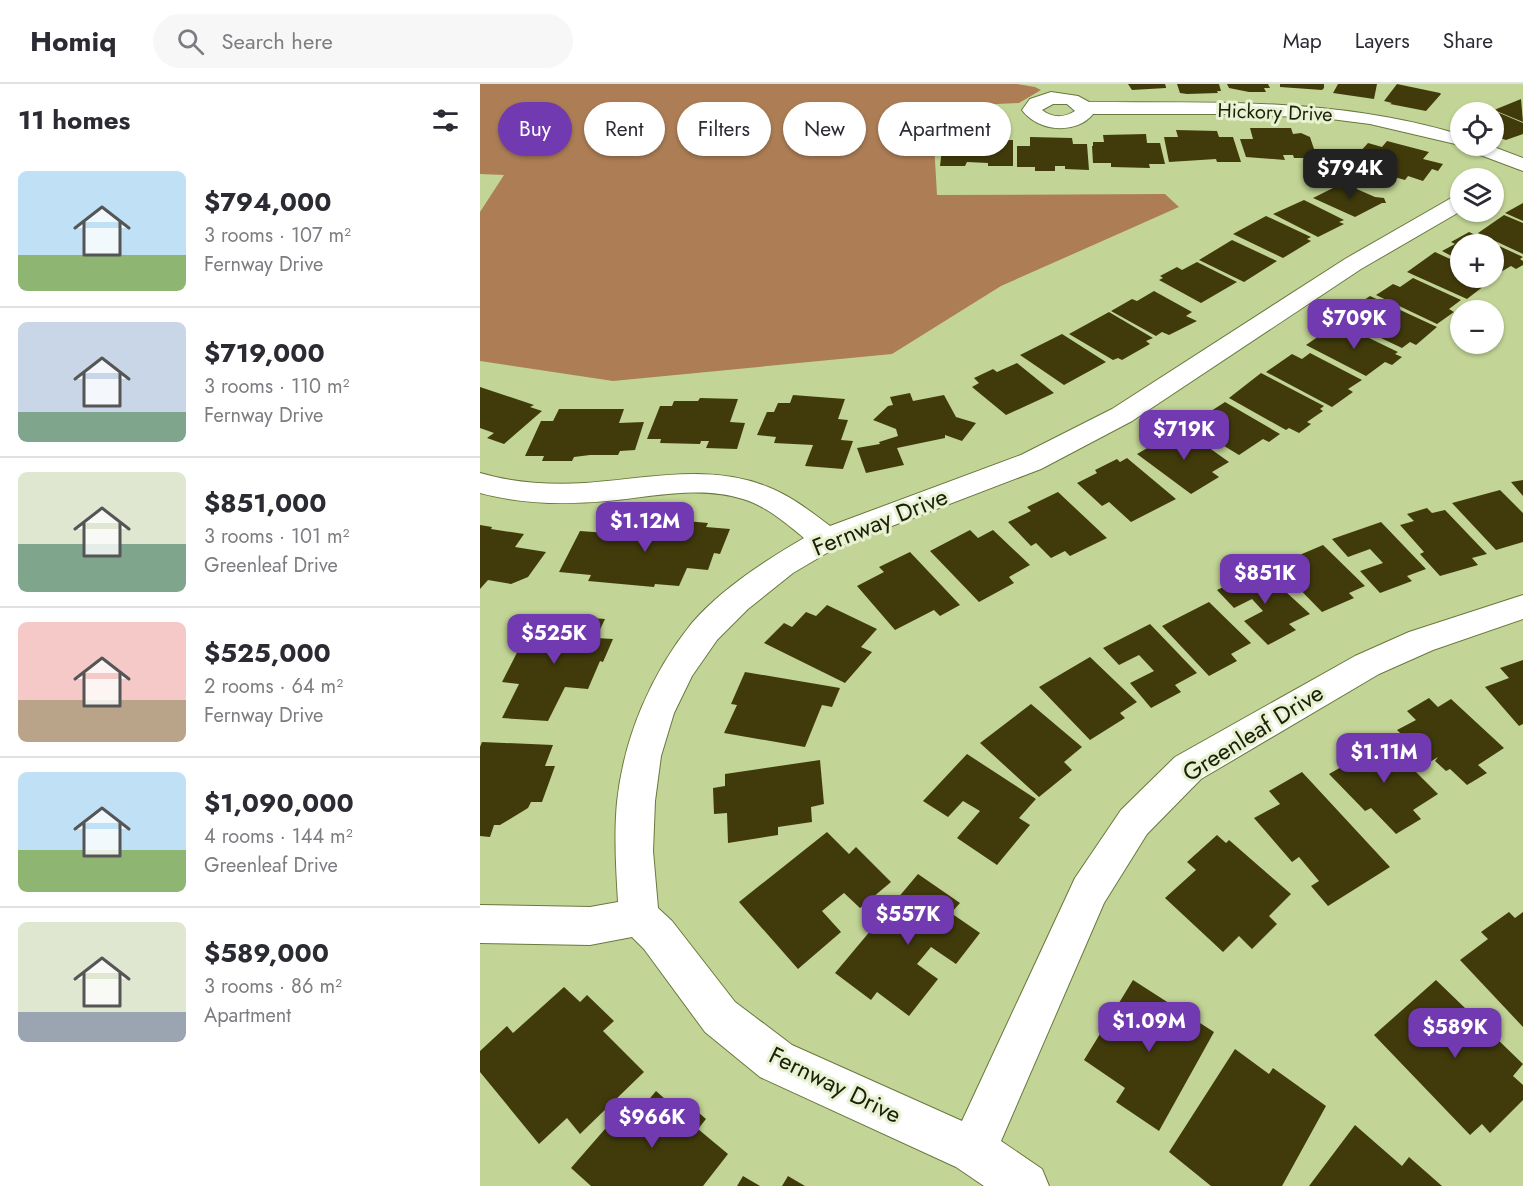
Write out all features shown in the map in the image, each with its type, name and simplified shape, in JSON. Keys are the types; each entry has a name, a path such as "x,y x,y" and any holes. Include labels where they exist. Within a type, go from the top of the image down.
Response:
{"street":[{"name":"Hickory Drive","path":"1043,84 1055,88 1060,98 1076,101 1085,108 1260,108 1323,112 1387,122 1450,138"},
{"path":"1060,98 1037,102 1032,110 1033,114 1044,120 1061,122 1082,116 1085,108"},
{"path":"1500,156 1523,165"},
{"path":"1504,177 1523,165"},
{"name":"Fernway Drive","path":"1025,1186 973,1150 776,1060 720,1017 658,935 639,917 634,851 636,801 643,756 656,713 679,668 705,631 736,601 782,565 826,539 1031,462 1122,415 1353,264 1450,207"},
{"path":"480,483 520,491 558,494 663,485 723,486 744,489 767,498 826,539"},
{"name":"Greenleaf Drive","path":"973,1150 1089,891 1134,822 1188,768 1357,670 1421,640 1523,607"},
{"path":"480,924 590,926 639,917"}],"shaded area":[{"path":"480,84 1017,84 1041,90 1019,103 878,102 878,156 935,156 937,195 1165,194 1179,207 1001,286 892,354 613,381 480,361 480,212 504,175 480,174"}],"building":[{"path":"1128,84 1165,84 1166,88 1132,90"},
{"path":"1177,84 1219,84 1221,91 1217,91 1218,93 1180,93"},
{"path":"1227,84 1268,84 1270,88 1264,88 1266,92 1249,92 1229,88"},
{"path":"1280,84 1324,84 1324,88 1322,90 1280,87"},
{"path":"1338,84 1377,84 1374,99 1333,93"},
{"path":"1397,84 1441,94 1426,111 1384,101"},
{"path":"1521,99 1523,122 1504,114 1504,106"},
{"path":"1504,115 1523,123 1523,134 1504,139"},
{"path":"1250,128 1291,128 1293,134 1301,133 1310,137 1317,158 1294,158 1293,155 1283,155 1285,160 1246,157 1240,139 1253,139"},
{"path":"1176,130 1217,131 1219,137 1233,137 1241,162 1217,162 1216,159 1169,162 1164,137 1178,137"},
{"path":"1146,134 1147,143 1160,143 1165,164 1149,164 1150,168 1111,167 1111,163 1093,163 1093,142 1104,142 1103,135"},
{"path":"1030,137 1072,138 1073,144 1087,144 1089,170 1065,169 1065,166 1055,166 1055,171 1035,171 1035,167 1017,167 1017,146 1030,146"},
{"path":"1011,140 1013,140 1013,166 988,166 988,163 967,162 965,166 940,166 941,156 1011,156"},
{"path":"1387,141 1429,152 1423,159 1443,164 1438,171 1432,169 1423,181 1408,176 1405,180 1366,169 1369,166 1351,162 1368,143 1382,147"},
{"path":"1343,183 1375,197 1384,198 1386,203 1355,217 1313,198"},
{"path":"1304,200 1344,220 1339,222 1344,224 1318,237 1273,214"},
{"path":"1523,203 1523,221 1505,213"},
{"path":"1504,215 1523,223 1523,254 1504,245 1504,234 1478,233 1494,222 1504,222"},
{"path":"1266,216 1311,237 1307,239 1311,241 1283,258 1233,234"},
{"path":"1232,240 1277,261 1244,282 1199,260"},
{"path":"1450,247 1450,255 1442,251"},
{"path":"1504,248 1523,257 1520,259 1523,265 1516,269 1511,266 1504,270"},
{"path":"1435,252 1450,259 1450,288 1481,288 1467,299 1407,272"},
{"path":"1197,262 1237,282 1201,303 1159,280 1163,278 1160,276 1177,267 1182,270"},
{"path":"1413,278 1461,300 1450,300 1450,315 1437,324 1376,295 1393,284 1400,287"},
{"path":"1154,291 1192,312 1186,316 1197,321 1169,335 1162,332 1156,336 1111,311 1132,299 1137,301"},
{"path":"1370,296 1437,327 1416,345 1410,342 1402,348 1345,321 1359,312 1356,310 1365,304 1361,302"},
{"path":"1109,312 1153,338 1146,341 1150,344 1122,360 1118,358 1113,360 1069,334"},
{"path":"1338,323 1398,352 1395,354 1402,357 1392,365 1385,362 1366,376 1306,345"},
{"path":"1062,334 1106,362 1064,385 1020,355"},
{"path":"1310,353 1362,380 1348,389 1353,392 1332,407 1266,372 1292,354 1302,359"},
{"path":"1017,363 1054,393 1006,415 972,387 979,383 974,378 993,369 997,372"},
{"path":"1261,373 1324,406 1320,409 1323,411 1307,422 1311,424 1299,433 1289,428 1286,430 1229,398"},
{"path":"480,387 534,405 530,407 542,411 504,444 487,438 494,433 480,428"},
{"path":"910,393 913,401 944,395 956,417 976,423 962,441 945,435 945,438 897,448 904,465 866,473 857,448 880,444 879,442 898,436 896,429 873,420 888,406 893,405 890,397"},
{"path":"793,395 845,399 838,419 848,420 841,440 853,441 843,469 805,466 813,445 774,443 776,437 757,435 767,412 774,412 778,403 790,403"},
{"path":"700,398 738,399 730,422 745,423 737,449 706,448 709,441 701,441 700,444 660,443 661,439 647,439 660,406 672,406 674,401 698,401"},
{"path":"1225,402 1280,434 1269,442 1263,439 1239,455 1206,435 1202,438 1185,428"},
{"path":"559,409 624,409 619,423 644,422 635,450 620,451 618,455 574,457 572,461 542,461 544,456 525,456 541,421 553,421"},
{"path":"1187,432 1229,462 1212,472 1219,477 1191,494 1137,454 1156,443 1153,440 1166,434 1174,440"},
{"path":"1127,458 1176,499 1131,522 1109,502 1102,506 1077,483 1097,473 1095,470 1117,459 1120,462"},
{"path":"1523,480 1523,496 1511,482"},
{"path":"1500,490 1523,513 1523,542 1496,550 1452,503"},
{"path":"1058,492 1107,538 1070,556 1065,551 1051,558 1036,543 1031,546 1008,522 1031,511 1027,507"},
{"path":"1427,508 1432,513 1445,510 1487,554 1472,558 1478,565 1440,576 1420,554 1424,552 1400,525 1414,521 1407,514"},
{"path":"676,520 708,523 706,527 730,529 720,554 714,553 708,570 687,568 679,586 655,584 654,587 588,581 591,575 559,572 580,531 621,534 625,527 634,528 637,522 674,525"},
{"path":"1381,522 1426,569 1407,576 1412,581 1380,593 1360,571 1383,563 1370,549 1348,557 1332,539"},
{"path":"480,525 524,534 515,547 546,552 528,577 511,584 488,580 480,589"},
{"path":"970,530 978,538 993,530 1030,565 1009,577 1014,583 979,602 930,551"},
{"path":"1323,545 1365,586 1349,593 1354,598 1322,612 1276,565"},
{"path":"910,552 960,605 940,616 934,610 895,630 857,586 884,572 879,567"},
{"path":"1261,569 1310,614 1289,624 1296,630 1268,645 1244,621 1263,611 1252,599 1234,608 1217,590"},
{"path":"1209,602 1251,643 1231,654 1237,661 1209,676 1162,626"},
{"path":"827,605 877,629 861,647 872,652 845,683 764,643 784,623 792,627 806,612 816,616"},
{"path":"554,615 605,619 596,638 613,639 603,662 600,661 588,689 565,687 548,721 502,718 519,684 502,682 529,629 546,631"},
{"path":"1150,624 1197,673 1175,685 1181,692 1151,708 1130,683 1154,671 1139,655 1119,665 1103,648"},
{"path":"1090,657 1137,702 1120,713 1125,718 1090,740 1039,687"},
{"path":"1523,660 1523,724 1519,726 1485,687 1509,678 1500,668"},
{"path":"745,672 840,688 832,707 822,705 805,747 724,733 737,705 731,704"},
{"path":"1429,698 1438,707 1451,699 1504,748 1478,765 1487,773 1467,785 1450,769 1446,771 1435,761 1438,757 1430,762 1397,730 1416,720 1407,711"},
{"path":"1031,704 1082,747 1064,762 1072,770 1039,797 980,743"},
{"path":"1380,736 1438,794 1413,810 1421,819 1396,834 1371,808 1365,811 1329,774 1350,762 1344,757"},
{"path":"482,742 553,745 545,766 555,766 542,802 531,802 528,808 500,825 494,825 490,837 480,836 480,747"},
{"path":"967,754 1036,799 1019,818 1030,825 997,865 957,838 980,811 963,801 948,817 923,801"},
{"path":"820,760 824,804 811,807 812,822 778,827 778,835 728,843 727,813 714,814 713,788 725,786 725,774"},
{"path":"1302,772 1390,867 1328,906 1311,886 1319,881 1299,857 1292,862 1254,818 1280,804 1269,791"},
{"path":"827,832 849,854 856,847 891,882 860,908 844,893 822,911 841,932 798,969 739,902"},
{"path":"1217,835 1226,843 1229,840 1291,894 1269,916 1277,924 1252,949 1239,936 1223,952 1165,898 1196,870 1187,862"},
{"path":"918,874 960,903 951,913 980,933 956,964 931,947 917,964 938,979 909,1016 877,992 871,1000 835,973"},
{"path":"1509,912 1515,918 1523,912 1523,1027 1460,960 1488,939 1481,932"},
{"path":"1133,980 1214,1032 1159,1131 1116,1102 1125,1088 1084,1060"},
{"path":"1436,980 1523,1064 1513,1076 1523,1085 1523,1100 1490,1133 1482,1124 1470,1135 1374,1035"},
{"path":"564,987 580,1002 587,995 614,1021 603,1031 644,1072 580,1134 567,1118 539,1144 480,1072 480,1051 507,1026 513,1033"},
{"path":"1235,1049 1269,1074 1273,1068 1326,1106 1282,1186 1211,1186 1169,1152"},
{"path":"656,1091 674,1107 682,1098 706,1119 698,1129 728,1154 703,1186 591,1186 571,1168 625,1106 636,1115"},
{"path":"1355,1125 1402,1166 1409,1157 1442,1186 1309,1186"},
{"path":"743,1176 760,1186 737,1186"},
{"path":"788,1176 805,1186 782,1186"}]}
